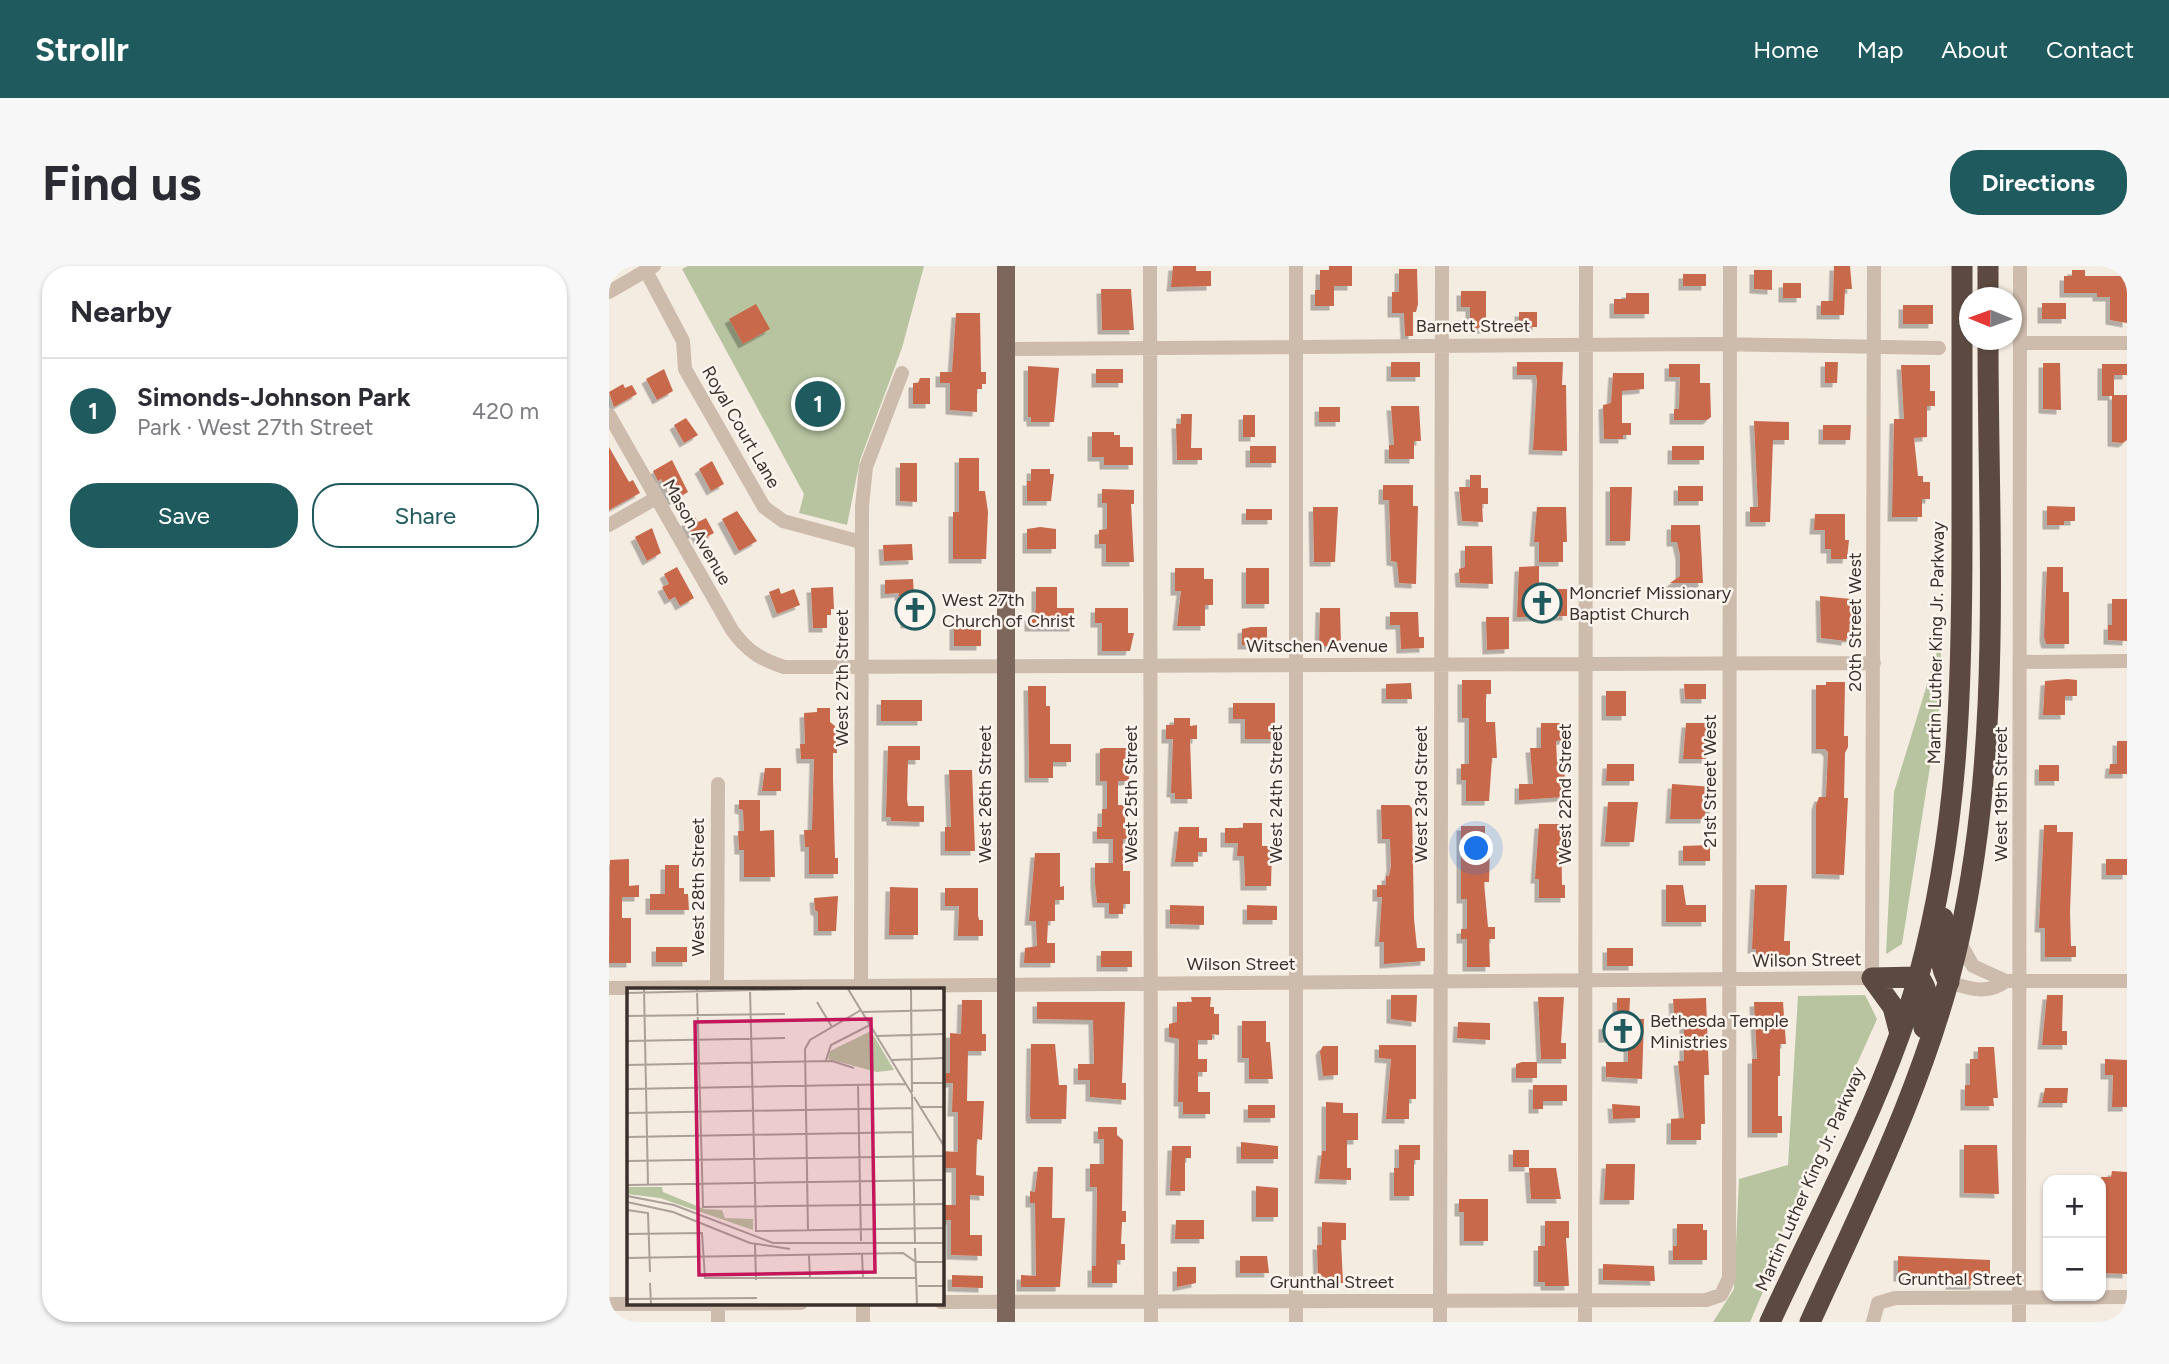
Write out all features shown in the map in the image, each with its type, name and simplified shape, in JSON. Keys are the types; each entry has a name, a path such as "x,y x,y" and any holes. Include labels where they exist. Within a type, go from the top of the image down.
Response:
{"highway":[{"name":"Martin Luther King Jr. Parkway","path":"1770,1322 1861,1123 1899,1030 1918,977 1939,886 1952,808 1962,677 1962,266"},
{"path":"1988,266 1988,287"},
{"path":"1810,1322 1916,1083 1949,982 1959,941 1980,818 1987,722 1988,350"},
{"path":"1949,982 1942,969 1940,957 1952,808"},
{"path":"1873,978 1918,977 1923,982 1928,1001 1916,1083"},
{"path":"1873,978 1893,1007 1899,1030"}],"main road":[{"name":"West 26th Street","path":"1006,266 1006,1322"}],"street":[{"name":"West 25th Street","path":"1150,266 1151,1322"},
{"name":"West 24th Street","path":"1296,266 1296,1322"},
{"name":"West 23rd Street","path":"1440,1322 1442,266"},
{"name":"West 22nd Street","path":"1585,1322 1586,266"},
{"name":"21st Street West","path":"1721,1295 1728,1278 1730,266"},
{"name":"20th Street West","path":"1873,978 1874,266"},
{"name":"West 19th Street","path":"2020,266 2020,287"},
{"path":"609,292 650,269"},
{"name":"Royal Court Lane","path":"650,269 683,341 685,369 764,508 783,521 860,542"},
{"path":"2022,343 2127,343"},
{"name":"Barnett Street","path":"1006,349 1730,344 1940,348"},
{"name":"West 19th Street","path":"2019,1322 2013,981 2021,662 2021,350"},
{"name":"West 27th Street","path":"861,987 860,542 866,467 902,373"},
{"name":"Mason Avenue","path":"609,415 732,631 749,651 762,660"},
{"path":"609,526 656,498"},
{"name":"Witschen Avenue","path":"762,660 795,668 1874,663"},
{"path":"2021,662 2127,661"},
{"name":"West 28th Street","path":"717,987 718,784"},
{"path":"1959,941 1966,958 1973,966 2013,981 2127,981"},
{"name":"Wilson Street","path":"609,988 1873,978"},
{"path":"1949,982 1986,990 1997,989 2013,981"},
{"name":"Grunthal Street","path":"943,1302 1706,1300 1721,1295"},
{"name":"Grunthal Street","path":"1873,1322 1878,1303 1895,1298 2127,1297"},
{"path":"609,1304 627,1304"},
{"path":"718,1304 718,1322"},
{"path":"863,1304 863,1322"}],"green space":[{"path":"688,266 924,266 902,348 860,460 847,525 799,513 804,494 682,269"},
{"path":"1941,639 1940,703 1902,944 1886,954 1894,792"},
{"path":"1865,995 1877,1019 1780,1236 1765,1287 1750,1322 1713,1322 1734,1289 1739,1179 1788,1165 1798,996"}],"building":[{"path":"1173,266 1196,266 1196,271 1211,271 1211,286 1171,287"},
{"path":"1329,266 1352,266 1352,286 1334,286 1334,306 1315,306 1315,290 1320,290 1320,270 1329,270"},
{"path":"1834,266 1850,266 1852,289 1845,289 1844,315 1821,315 1821,301 1833,301"},
{"path":"1399,269 1417,269 1418,304 1416,312 1413,312 1413,336 1405,336 1404,313 1392,313 1392,292 1399,292"},
{"path":"1754,270 1772,270 1772,290 1754,289"},
{"path":"2072,270 2085,270 2085,276 2127,276 2127,323 2110,320 2110,297 2097,297 2097,293 2064,293 2064,276 2072,276"},
{"path":"1683,274 1706,274 1706,286 1683,286"},
{"path":"1783,283 1801,283 1801,298 1783,298"},
{"path":"1101,289 1131,289 1134,330 1102,330"},
{"path":"1461,291 1486,291 1486,329 1470,328 1470,307 1461,307"},
{"path":"1626,293 1649,293 1649,314 1614,314 1614,299 1626,299"},
{"path":"2042,303 2066,303 2066,319 2042,319"},
{"path":"756,304 770,329 743,344 729,319"},
{"path":"1903,305 1933,305 1933,324 1903,324"},
{"path":"1519,312 1537,312 1537,327 1519,327"},
{"path":"956,313 980,313 981,372 986,372 986,384 982,384 982,389 977,389 977,412 950,410 950,383 940,383 940,372 952,372"},
{"path":"1391,362 1420,362 1420,377 1391,377"},
{"path":"1517,362 1563,362 1567,451 1533,450 1536,375 1517,375"},
{"path":"1825,362 1838,362 1837,383 1825,383"},
{"path":"2043,363 2060,363 2061,410 2043,409"},
{"path":"1669,364 1700,364 1700,383 1710,383 1711,417 1707,420 1674,420 1674,409 1679,409 1680,377 1669,377"},
{"path":"2102,364 2127,364 2127,375 2114,375 2114,395 2127,395 2127,440 2123,443 2112,442 2112,396 2102,396"},
{"path":"1901,365 1930,365 1930,391 1935,391 1935,406 1927,406 1927,437 1914,438 1918,476 1923,476 1923,482 1930,482 1930,499 1922,499 1922,517 1892,517 1894,419 1904,419"},
{"path":"1028,366 1059,368 1054,422 1031,422 1031,417 1028,417"},
{"path":"664,369 673,391 657,400 646,379"},
{"path":"1096,369 1123,369 1123,383 1096,383"},
{"path":"1613,373 1644,373 1644,389 1622,391 1622,423 1631,423 1631,435 1623,435 1623,439 1604,439 1603,405 1611,403"},
{"path":"920,378 930,378 930,404 913,404 913,383 918,383"},
{"path":"623,384 625,388 632,385 637,394 614,407 609,392"},
{"path":"1391,406 1419,406 1421,441 1414,441 1414,459 1389,459 1389,445 1394,445"},
{"path":"1319,407 1340,407 1340,422 1319,422"},
{"path":"1181,414 1192,414 1191,448 1202,448 1202,460 1177,460 1176,424 1181,424"},
{"path":"1243,415 1255,415 1255,437 1243,437"},
{"path":"686,418 698,435 684,443 674,425"},
{"path":"1754,421 1789,422 1789,440 1773,440 1770,522 1750,522 1750,507 1758,507"},
{"path":"1823,425 1851,425 1850,440 1823,440"},
{"path":"1092,432 1114,432 1114,435 1120,435 1120,447 1133,447 1133,465 1104,465 1104,457 1092,457"},
{"path":"1250,446 1276,446 1276,463 1250,463"},
{"path":"1672,446 1704,446 1704,460 1672,460"},
{"path":"609,447 629,482 633,480 640,493 609,510"},
{"path":"959,458 979,458 979,491 985,491 988,512 986,559 953,559 953,512 959,512"},
{"path":"672,460 688,492 673,501 661,479 658,481 653,471"},
{"path":"712,461 724,484 711,491 699,469"},
{"path":"900,463 917,463 917,502 900,501"},
{"path":"1031,469 1050,469 1050,474 1054,474 1051,501 1027,501 1027,481 1031,481"},
{"path":"1470,475 1481,475 1481,488 1488,488 1488,504 1482,504 1483,522 1462,521 1459,487 1470,487"},
{"path":"1383,485 1413,485 1413,506 1418,506 1416,584 1399,583 1397,562 1391,561 1389,500 1383,500"},
{"path":"1678,486 1703,486 1703,501 1678,501"},
{"path":"1610,487 1632,487 1630,541 1610,541"},
{"path":"1102,489 1134,490 1134,504 1131,504 1134,562 1106,562 1106,544 1099,544 1099,530 1107,529 1107,503 1102,503"},
{"path":"2047,506 2075,507 2075,521 2064,521 2064,525 2047,525"},
{"path":"1313,507 1338,507 1335,562 1314,562"},
{"path":"1537,507 1566,507 1567,542 1563,542 1563,562 1539,562 1539,542 1534,542"},
{"path":"1246,509 1272,509 1272,520 1246,520"},
{"path":"737,511 757,541 739,551 722,519"},
{"path":"1815,514 1845,514 1845,540 1849,540 1847,559 1831,559 1831,549 1825,549 1825,530 1814,530"},
{"path":"695,517 698,522 706,518 714,533 699,541 685,522"},
{"path":"1671,525 1700,525 1703,583 1670,583 1680,576 1680,555 1677,542 1671,542"},
{"path":"652,528 661,553 647,561 635,537"},
{"path":"1027,529 1056,529 1056,549 1027,549"},
{"path":"912,544 913,560 884,561 883,545"},
{"path":"1465,546 1492,546 1493,584 1460,583 1459,569 1465,567"},
{"name":"Moncrief Missionary Baptist Church","path":"1539,566 1539,589 1567,589 1567,616 1517,617 1519,567"},
{"path":"677,567 694,598 680,606 675,597 669,600 662,587 669,584 664,574"},
{"path":"2047,567 2063,567 2063,592 2069,592 2069,644 2046,644 2044,637"},
{"path":"1175,568 1204,568 1204,579 1213,579 1213,605 1205,605 1205,626 1177,626 1181,591 1175,591"},
{"path":"1246,568 1269,568 1269,604 1246,604"},
{"name":"West 27th Church of Christ","path":"913,579 914,596 925,595 927,623 905,624 904,596 899,596 899,593 885,594 885,580"},
{"path":"833,587 834,609 831,609 831,615 827,615 827,628 813,628 811,588"},
{"path":"1036,587 1057,587 1057,608 1074,608 1074,627 1029,627 1029,616 1034,616 1036,608"},
{"path":"779,588 781,594 794,589 800,605 777,614 769,592"},
{"path":"1820,596 1851,599 1852,638 1846,638 1846,641 1821,638"},
{"path":"2112,599 2127,599 2127,641 2108,640 2108,625 2112,625"},
{"path":"1095,608 1128,608 1128,633 1134,633 1130,651 1102,651 1102,623 1095,623"},
{"path":"1320,608 1340,608 1341,646 1319,646"},
{"path":"1390,612 1418,612 1419,637 1424,637 1424,648 1401,649 1400,625 1390,625"},
{"path":"1486,617 1509,617 1509,649 1487,650"},
{"path":"954,624 974,624 974,630 981,630 981,646 954,646"},
{"path":"1267,627 1267,645 1242,645 1242,629"},
{"path":"1462,680 1491,680 1491,694 1486,694 1486,722 1495,722 1497,758 1492,758 1489,801 1466,801 1466,780 1461,780 1461,764 1469,764 1469,718 1462,718"},
{"path":"2077,680 2077,696 2065,696 2065,715 2043,715 2045,681"},
{"path":"1826,682 1845,682 1844,736 1848,736 1848,747 1845,753 1844,798 1848,798 1844,875 1816,874 1816,805 1819,797 1826,797 1828,752 1825,749 1816,749 1816,685 1826,685"},
{"path":"1411,683 1412,699 1386,699 1386,684"},
{"path":"1684,684 1706,684 1706,699 1685,699"},
{"path":"1028,686 1046,686 1046,706 1050,706 1050,744 1071,744 1071,762 1053,762 1053,778 1029,778"},
{"path":"1606,691 1626,691 1626,716 1606,716"},
{"path":"881,700 922,700 922,721 881,721"},
{"path":"1233,703 1275,703 1275,739 1245,739 1245,719 1233,719"},
{"path":"817,708 830,708 830,722 835,726 837,753 833,753 833,779 835,858 838,858 838,874 809,874 809,847 805,847 804,830 812,830 814,759 801,759 800,744 805,744 804,713 817,712"},
{"path":"1174,718 1190,718 1190,726 1197,725 1197,739 1190,739 1192,799 1175,799 1175,793 1171,793 1173,739 1166,739 1166,725 1174,725"},
{"path":"1541,723 1565,723 1565,740 1556,741 1557,762 1565,762 1564,797 1519,800 1519,784 1533,784 1530,748 1541,748"},
{"path":"1686,723 1706,723 1705,727 1709,727 1706,759 1683,759"},
{"path":"2117,741 2127,741 2127,774 2109,774 2110,764 2117,764"},
{"path":"888,746 920,746 920,760 908,760 907,799 908,806 924,806 924,822 891,821 891,817 886,817"},
{"path":"1129,748 1129,781 1118,781 1118,805 1125,805 1125,827 1130,827 1130,839 1123,839 1123,871 1130,871 1130,904 1123,904 1123,914 1109,914 1109,903 1097,903 1095,863 1113,863 1113,839 1097,839 1097,827 1102,827 1102,809 1107,809 1107,781 1100,781 1100,749"},
{"path":"1607,764 1634,764 1634,781 1606,781"},
{"path":"2039,765 2059,765 2059,781 2039,781"},
{"path":"765,768 781,768 781,791 762,791"},
{"path":"949,770 972,770 975,851 945,851 945,827 951,827"},
{"path":"1672,784 1714,787 1714,810 1705,810 1705,819 1670,819"},
{"path":"739,800 760,800 760,831 774,830 775,877 744,877 744,850 739,850 738,831 744,831 743,810 739,809"},
{"path":"1608,802 1638,802 1634,842 1605,842"},
{"path":"1381,805 1409,805 1412,808 1414,919 1417,948 1425,948 1425,961 1384,964 1384,942 1379,942 1382,897 1377,897 1377,885 1386,885 1386,876 1389,876 1391,866 1390,839 1382,839"},
{"path":"1243,823 1262,823 1262,846 1272,846 1271,886 1245,886 1244,856 1237,856 1238,843 1225,843 1225,828 1243,828"},
{"path":"1539,824 1561,824 1562,885 1565,885 1565,898 1539,898 1539,879 1535,879"},
{"path":"2044,825 2057,825 2057,832 2073,832 2070,911 2071,946 2076,946 2076,957 2045,957 2045,928 2039,928"},
{"path":"1461,826 1485,826 1485,847 1490,847 1489,882 1484,882 1488,927 1495,927 1495,939 1489,939 1490,967 1467,967 1467,939 1461,939 1461,929 1467,929 1467,899 1461,899"},
{"path":"1179,827 1199,827 1199,838 1207,838 1207,852 1198,852 1198,862 1175,862"},
{"path":"1710,845 1710,861 1683,861 1683,846"},
{"path":"1035,853 1060,853 1060,887 1064,886 1064,900 1055,900 1055,921 1048,921 1047,943 1055,943 1055,963 1024,963 1025,948 1037,946 1036,921 1029,921"},
{"path":"629,859 629,886 639,885 639,897 622,897 622,918 631,918 631,963 609,963 610,860"},
{"path":"2106,859 2127,859 2127,875 2106,875"},
{"path":"665,865 679,865 679,888 684,888 684,894 688,894 689,910 650,910 650,894 665,894"},
{"path":"1666,885 1683,885 1686,905 1706,905 1706,922 1666,922"},
{"path":"1755,885 1787,885 1784,941 1790,941 1790,956 1756,956 1756,949 1752,949"},
{"path":"890,887 918,888 918,935 889,935"},
{"path":"945,888 978,888 978,915 979,920 983,920 983,936 958,936 959,906 945,906"},
{"path":"838,896 836,931 818,931 818,912 815,910 814,898"},
{"path":"1170,905 1204,906 1204,925 1170,924"},
{"path":"1247,905 1277,906 1277,920 1247,920"},
{"path":"656,947 687,947 687,962 656,962"},
{"path":"1607,948 1633,948 1633,966 1607,966"},
{"path":"1101,951 1132,951 1132,967 1101,967"},
{"path":"1391,995 1417,995 1416,1022 1391,1019"},
{"path":"2047,995 2063,995 2062,1031 2067,1031 2067,1045 2042,1045"},
{"path":"1191,997 1211,997 1210,1007 1214,1007 1214,1014 1219,1014 1219,1035 1212,1034 1212,1040 1198,1040 1198,1059 1207,1059 1207,1072 1198,1072 1198,1092 1210,1092 1210,1114 1183,1114 1183,1102 1178,1102 1179,1039 1169,1037 1169,1024 1177,1022 1177,1002 1192,1002"},
{"path":"1538,997 1564,997 1561,1043 1566,1043 1566,1059 1541,1059"},
{"path":"1617,998 1630,998 1629,1019 1644,1019 1642,1079 1606,1077 1606,1062 1628,1062 1628,1038 1603,1038 1603,1025 1617,1023"},
{"path":"1706,998 1709,1075 1704,1075 1705,1124 1701,1124 1701,1140 1671,1140 1671,1119 1684,1118 1678,1061 1684,1061 1684,1015 1674,1015 1673,999"},
{"path":"962,1000 982,1000 982,1034 986,1034 986,1051 968,1051 967,1101 984,1101 982,1140 977,1139 976,1175 984,1176 984,1196 970,1195 970,1235 982,1235 982,1256 951,1255 951,1220 945,1220 945,1205 956,1205 956,1168 943,1168 943,1151 958,1152 958,1112 952,1112 953,1083 946,1083 946,1073 950,1073 950,1033 961,1034"},
{"path":"1037,1002 1125,1002 1122,1083 1126,1083 1126,1100 1090,1097 1090,1080 1078,1080 1078,1064 1094,1064 1093,1020 1037,1019"},
{"path":"1754,1002 1783,1002 1786,1044 1780,1044 1778,1076 1778,1116 1782,1116 1782,1133 1752,1133 1752,1059 1757,1059"},
{"path":"1242,1021 1266,1021 1266,1042 1270,1042 1273,1079 1249,1079 1249,1058 1242,1058"},
{"path":"1458,1022 1490,1023 1490,1040 1457,1038"},
{"path":"1031,1044 1055,1044 1059,1085 1067,1085 1066,1119 1031,1119"},
{"path":"1379,1045 1416,1045 1416,1099 1409,1099 1409,1119 1386,1119 1391,1059 1379,1058"},
{"path":"1323,1046 1338,1046 1338,1075 1323,1076 1320,1051"},
{"path":"1978,1047 1994,1047 1998,1098 1993,1098 1994,1106 1965,1106 1965,1085 1970,1085 1970,1059 1978,1059"},
{"path":"2105,1059 2127,1060 2127,1107 2112,1107 2113,1075 2105,1075"},
{"path":"1537,1062 1537,1078 1516,1078 1516,1064"},
{"path":"1533,1085 1567,1085 1567,1101 1543,1101 1543,1109 1533,1109"},
{"path":"2045,1088 2068,1088 2067,1103 2042,1103"},
{"path":"1326,1102 1343,1103 1343,1113 1358,1113 1358,1140 1347,1140 1347,1168 1351,1168 1351,1180 1319,1179 1322,1151 1326,1151"},
{"path":"1612,1104 1640,1106 1640,1118 1613,1119"},
{"path":"1248,1105 1275,1105 1275,1118 1248,1118"},
{"path":"1098,1127 1117,1127 1117,1135 1123,1140 1122,1211 1126,1211 1126,1222 1122,1222 1121,1244 1125,1244 1125,1260 1117,1260 1117,1283 1092,1283 1092,1266 1096,1266 1097,1187 1090,1187 1090,1164 1104,1164 1104,1139 1098,1139"},
{"path":"1241,1142 1278,1146 1278,1159 1241,1159"},
{"path":"1399,1145 1420,1145 1420,1160 1414,1160 1414,1196 1394,1196 1394,1168 1399,1168"},
{"path":"1964,1145 1997,1145 1999,1194 1964,1193"},
{"path":"1172,1146 1191,1146 1191,1158 1185,1158 1185,1191 1170,1191"},
{"path":"1513,1150 1529,1150 1529,1167 1513,1167"},
{"path":"1606,1164 1635,1164 1634,1200 1604,1200"},
{"path":"1038,1167 1053,1167 1052,1218 1065,1218 1060,1287 1021,1287 1021,1275 1036,1276 1035,1203 1030,1203 1030,1191 1035,1192"},
{"path":"1529,1168 1556,1168 1561,1199 1531,1199"},
{"path":"2112,1171 2127,1172 2127,1274 2106,1273 2106,1177 2111,1177"},
{"path":"1256,1186 1278,1188 1278,1217 1256,1217"},
{"path":"1459,1199 1488,1199 1488,1241 1464,1241 1464,1212 1459,1212"},
{"path":"1176,1220 1204,1220 1204,1239 1175,1239"},
{"path":"1545,1221 1569,1221 1569,1238 1566,1238 1569,1286 1545,1286 1545,1282 1538,1282 1538,1246 1545,1246"},
{"path":"1322,1222 1346,1223 1346,1240 1341,1240 1343,1283 1321,1283 1318,1279 1317,1245 1322,1245"},
{"path":"1677,1224 1703,1224 1703,1230 1707,1230 1707,1260 1673,1260 1673,1246 1677,1246"},
{"path":"1240,1256 1267,1256 1269,1273 1240,1273"},
{"path":"1898,1256 1990,1260 1990,1277 1975,1277 1975,1285 1950,1285 1950,1275 1926,1275 1926,1279 1898,1277"},
{"path":"1603,1264 1654,1266 1655,1281 1603,1280"},
{"path":"1177,1267 1196,1267 1196,1283 1177,1287"},
{"path":"952,1275 983,1276 983,1288 952,1287"}],"place":[{"name":"Simonds-Johnson Park","path":"818,404"},
{"name":"Moncrief Missionary Baptist Church","path":"1542,603"},
{"name":"West 27th Church of Christ","path":"915,610"},
{"name":"Bethesda Temple Ministries","path":"1623,1031"}]}
